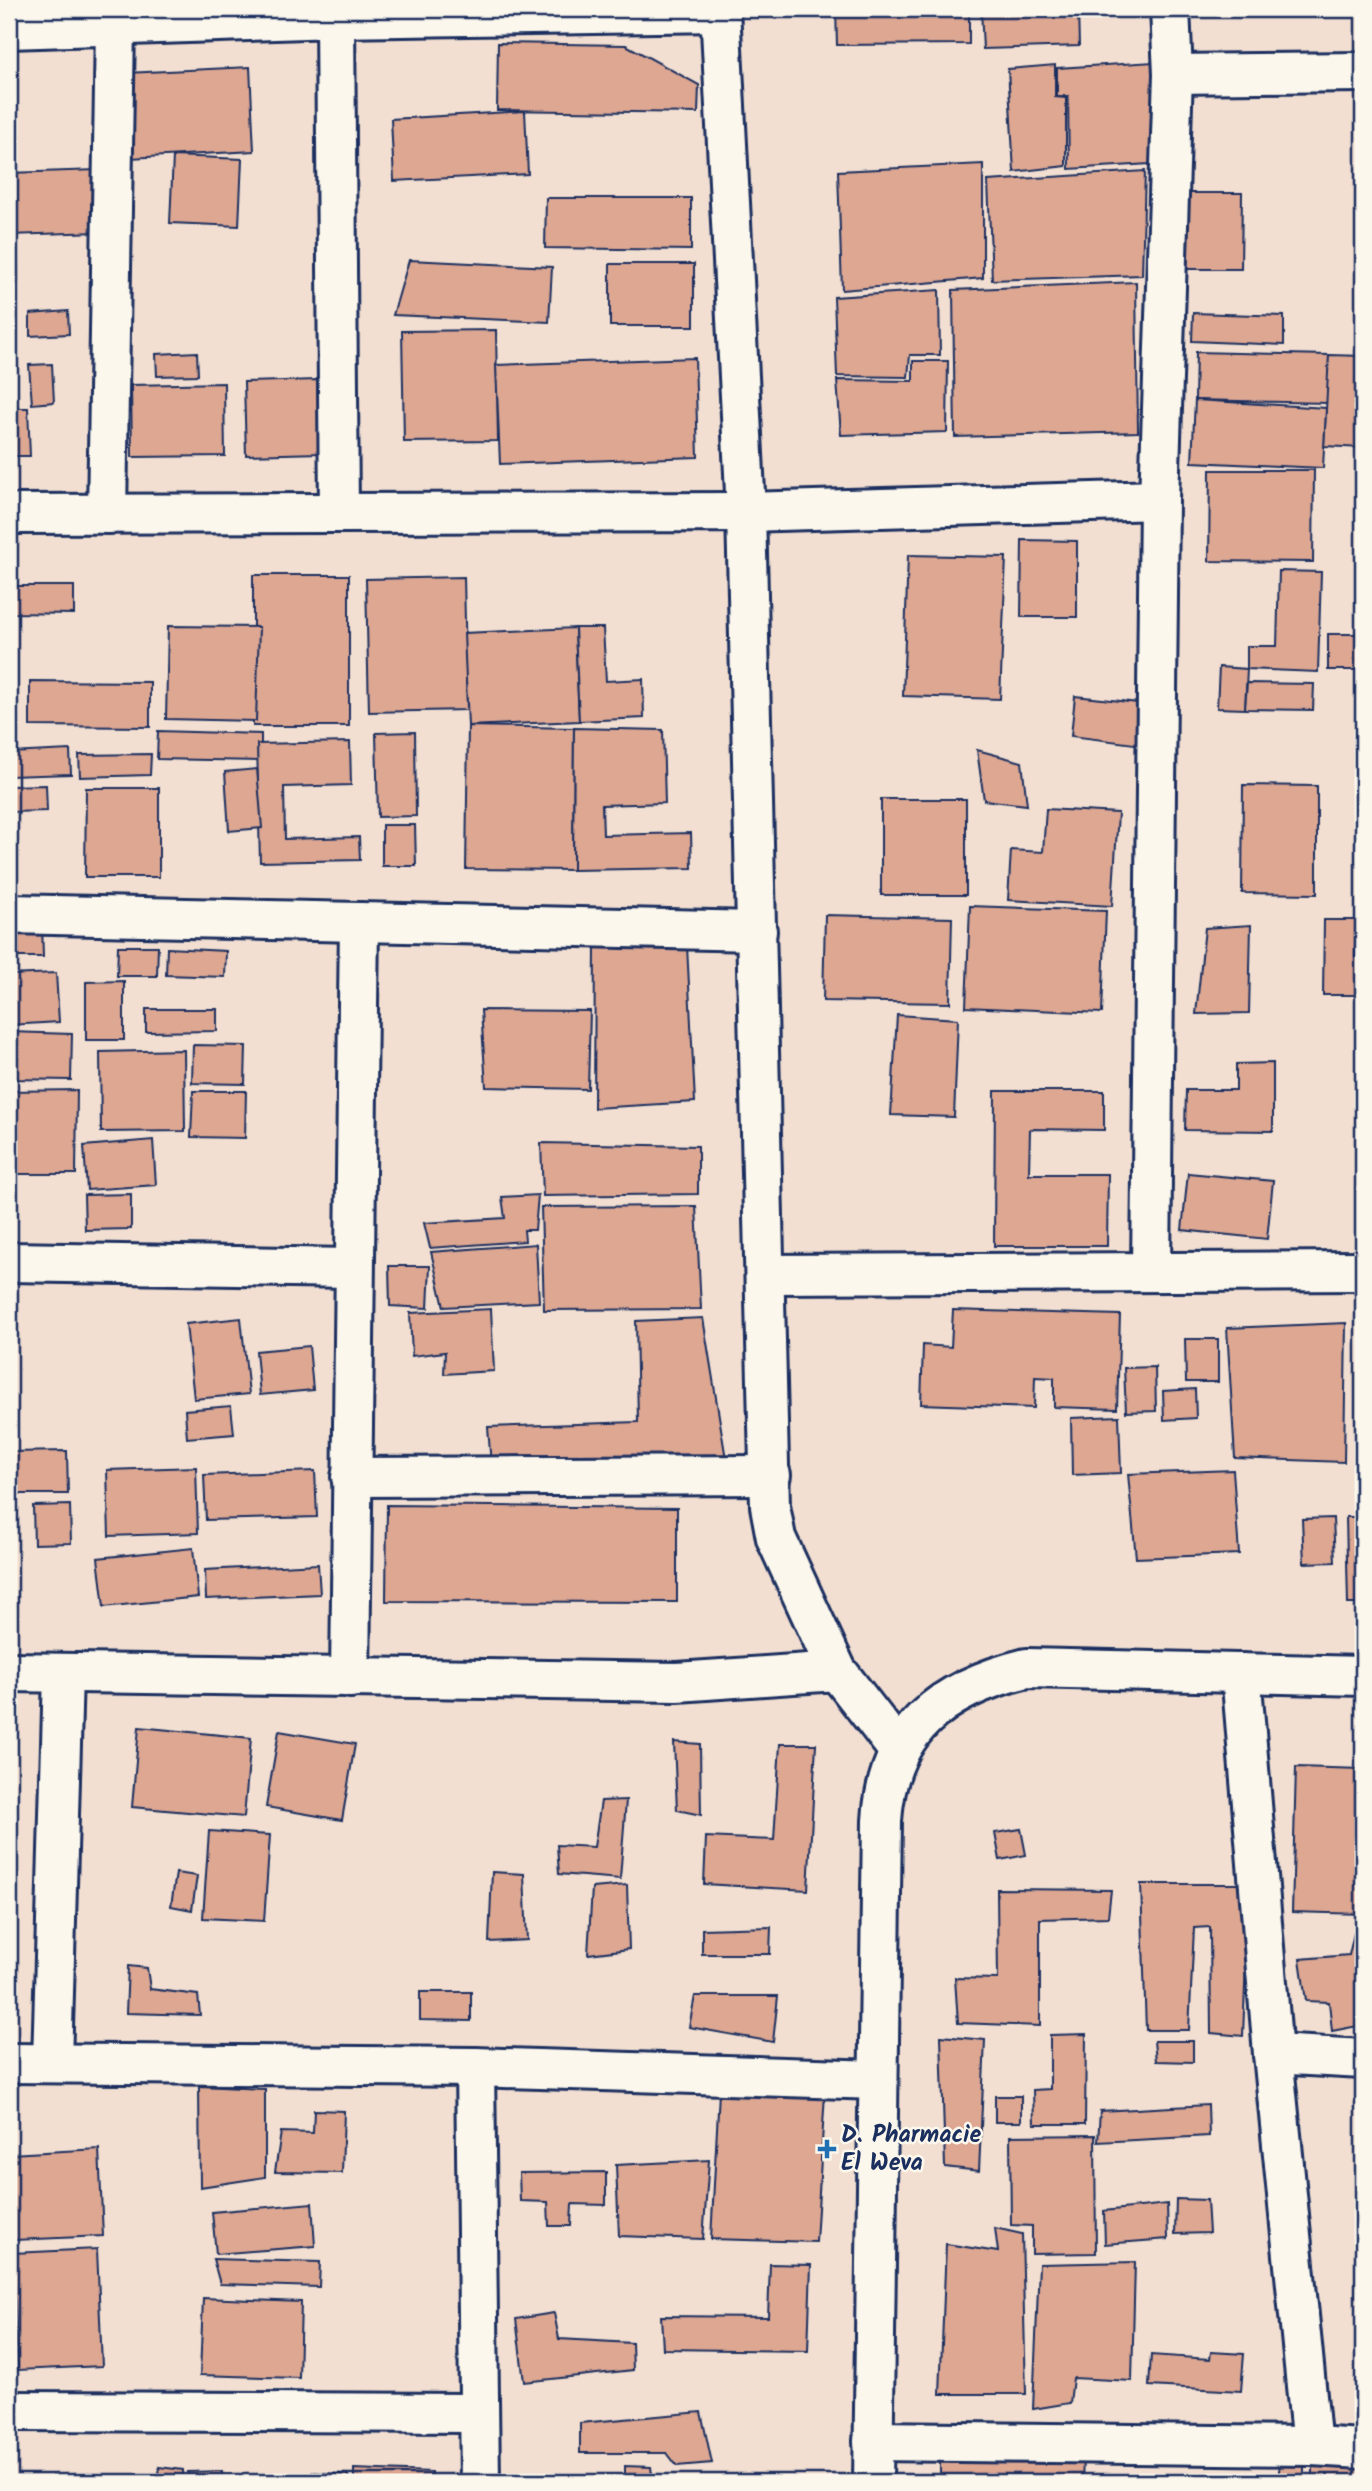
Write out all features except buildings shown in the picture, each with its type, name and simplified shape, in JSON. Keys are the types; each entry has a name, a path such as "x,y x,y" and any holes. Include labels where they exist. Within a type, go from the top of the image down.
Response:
{"street":[{"path":"1151,1271 1159,500 1172,74 1170,9"},
{"path":"9,29 335,18 720,10 746,512 765,1368 771,1506 776,1538 837,1671 899,1751"},
{"path":"335,18 339,513"},
{"path":"107,514 115,26"},
{"path":"1172,74 1363,72"},
{"path":"9,514 746,512 1159,500"},
{"path":"9,914 757,931"},
{"path":"349,1678 352,1268 359,922"},
{"path":"9,1262 352,1268"},
{"path":"765,1274 1363,1271"},
{"path":"351,1477 771,1475"},
{"path":"873,2482 884,1796 889,1772 899,1751 923,1719 954,1694 989,1677 1027,1668 1363,1676"},
{"path":"9,1672 677,1682 837,1671"},
{"path":"52,2063 63,1673"},
{"path":"1241,1673 1273,2054 1312,2446"},
{"path":"1273,2054 1363,2059"},
{"path":"9,2063 475,2067 878,2081"},
{"path":"475,2067 480,2482"},
{"path":"9,2411 479,2413"},
{"path":"873,2441 1312,2446 1363,2449"}],"place":[{"name":"D. Pharmacie El Weva","path":"827,2149"}]}
